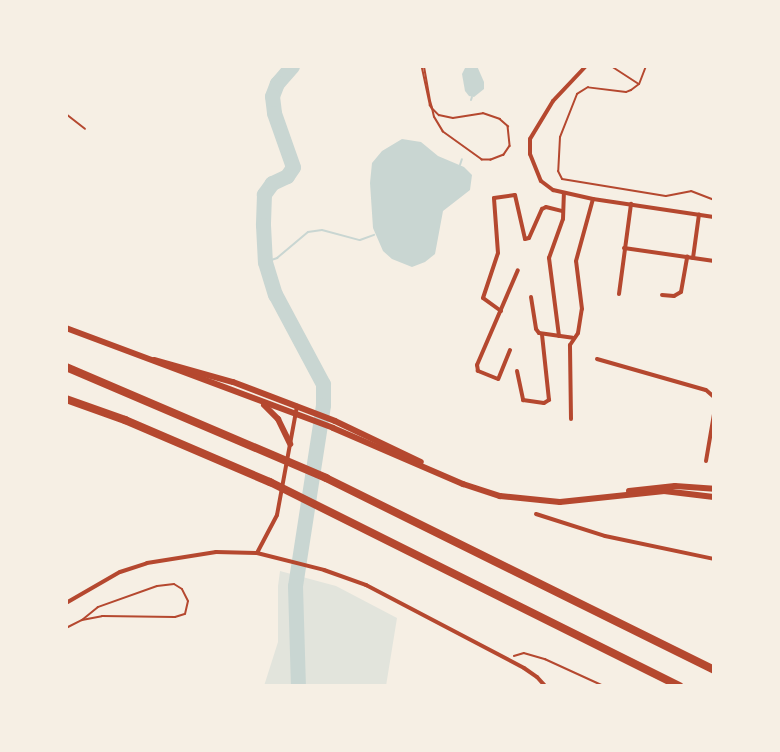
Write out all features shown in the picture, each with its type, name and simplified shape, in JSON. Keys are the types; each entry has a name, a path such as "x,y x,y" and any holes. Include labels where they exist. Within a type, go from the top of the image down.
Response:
{"highway":[{"path":"66,367 326,478 714,670"},
{"path":"66,399 125,420 270,482 680,686"}],"main road":[{"path":"66,328 254,399 296,410"},
{"path":"150,359 233,382 427,465 500,493 560,498 675,486 714,489"},
{"path":"254,399 275,415 290,444"},
{"path":"334,424 463,484 500,496 560,502 664,492 714,497"}],"street":[{"path":"586,66 553,101 530,139 530,153 541,181 549,189 564,193 714,217"},
{"path":"559,336 549,258 563,219 564,193"},
{"path":"501,311 483,298 498,253 494,198 515,195 525,239 529,238 542,209 546,207 562,211"},
{"path":"571,419 570,345 578,333 582,309 576,261 593,199"},
{"path":"619,294 631,204"},
{"path":"662,296 674,296 681,292 699,214"},
{"path":"624,248 714,261"},
{"path":"510,350 498,379 478,371 477,365 518,270"},
{"path":"531,297 536,329 542,334 574,338"},
{"path":"518,371 523,400 544,403 549,400 542,334"},
{"path":"597,359 706,390 714,397"},
{"path":"257,553 277,514 296,410"},
{"path":"706,461 714,414"},
{"path":"536,514 605,536 714,559"},
{"path":"66,603 96,584 147,563 216,552 257,553 309,566 366,585 511,662 537,677 545,686"}],"lane":[{"path":"611,66 639,84"},
{"path":"646,66 639,84 626,92 588,87 577,94 560,137 558,171 562,179 666,196 691,191 714,200"},
{"path":"66,114 85,129"},
{"path":"66,628 82,620 98,607 157,586 174,584 182,589 188,601 185,614 175,617 102,616 82,620"}],"path":[{"path":"423,66 432,108 434,117 447,137 482,160 498,159 510,146 511,132 500,120 477,112 447,118 432,108"},
{"path":"511,662 517,653 524,653 545,659 604,686"}],"shaded area":[{"path":"466,66 477,66 484,82 484,89 474,97 469,96 465,91 462,74"},
{"path":"402,139 421,142 438,156 464,167 472,175 470,190 443,211 435,254 425,262 412,267 392,259 383,251 373,228 370,183 372,163 382,151"},
{"path":"280,571 336,586 397,618 386,686 264,686 278,642"}],"waterway":[{"path":"292,66 277,83 272,96 274,113 293,167 287,176 272,183 264,194 263,225 265,262 275,294 323,384 323,405 295,586 298,686"},
{"path":"460,165 462,159"},
{"path":"265,262 277,258 308,232 322,230 360,240 374,235"}]}
